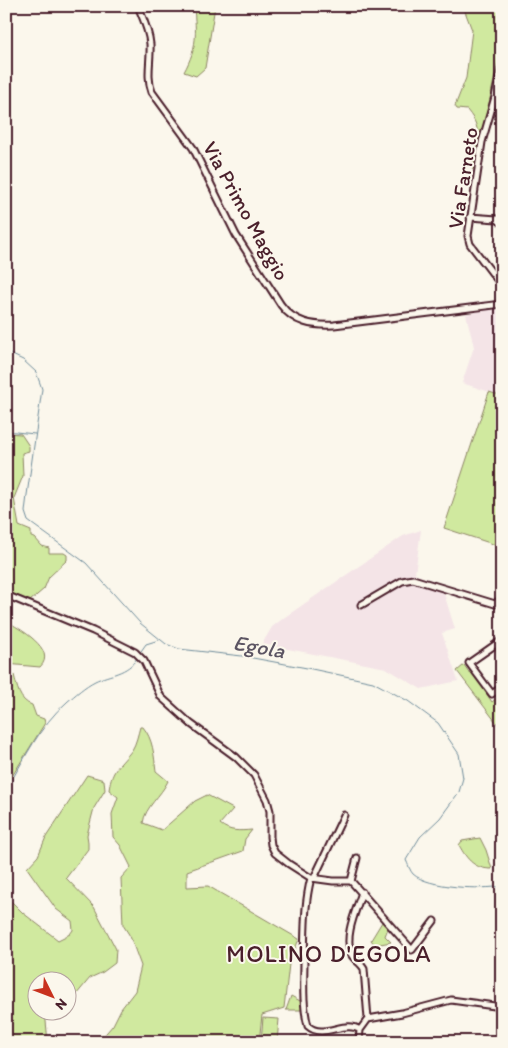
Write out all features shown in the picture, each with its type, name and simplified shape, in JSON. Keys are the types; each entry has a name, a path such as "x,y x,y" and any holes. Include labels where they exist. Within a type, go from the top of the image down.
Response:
{"street":[{"name":"Via Primo Maggio","path":"138,6 149,36 149,81 152,92 190,142 236,234 289,315 306,323 334,325 502,304"},
{"name":"Via Farneto","path":"502,65 482,142 468,236 470,244 502,286"},
{"path":"470,217 497,219 502,223"},
{"path":"361,604 402,582 413,579 495,604 502,598"},
{"path":"6,595 93,631 138,655 144,661 161,697 191,724 236,757 254,775 267,800 270,811 270,837 275,852 288,864 313,878 351,881 412,950 434,921"},
{"path":"502,640 469,663 492,694 502,687"},
{"path":"344,815 313,878 305,906 304,1001 308,1026 317,1031 353,1026 360,1030"},
{"path":"351,881 357,858"},
{"path":"359,1042 360,1030 368,1019 367,989 364,969 352,956 349,933 362,892"},
{"path":"368,1019 402,1014 451,1000 502,1007"}],"shaded area":[{"path":"502,306 502,396 462,383 474,347 466,314"},
{"path":"421,530 415,574 441,584 455,629 442,633 458,681 421,689 386,668 262,644 272,627 285,617 403,536"}],"green space":[{"path":"194,6 215,6 205,68 196,76 184,72 194,47"},
{"path":"463,6 502,6 502,42 475,169 472,169 477,138 476,125 467,110 457,109 455,106 466,78 472,30"},
{"path":"489,392 502,396 502,547 444,528"},
{"path":"6,433 21,434 29,446 29,451 22,453 23,476 14,498 19,526 31,531 31,537 35,538 42,546 49,548 49,553 64,553 67,555 67,560 49,577 44,589 30,601 6,593"},
{"path":"6,621 27,634 41,647 44,660 40,667 6,664"},
{"path":"464,665 469,672 472,671 492,702 497,698 502,704 502,730 457,671"},
{"path":"14,675 21,697 32,705 36,716 44,719 45,723 6,786 6,678"},
{"path":"140,727 143,727 151,742 156,771 168,781 144,817 143,823 162,830 195,801 207,795 233,809 220,824 231,830 252,830 245,839 243,851 187,871 187,887 208,886 299,939 289,964 284,1008 262,1015 259,1042 105,1042 101,1039 113,1025 121,1009 135,991 141,966 130,936 123,925 121,878 131,867 120,845 113,837 112,814 118,797 109,790 114,772 133,748"},
{"path":"87,775 104,780 105,790 94,808 87,835 88,849 66,878 94,907 116,949 115,963 103,972 90,978 78,993 78,970 28,970 28,1020 46,1020 48,1042 6,1042 6,896 23,913 58,940 70,934 73,930 72,921 56,909 27,868 38,856 46,837"},
{"path":"480,838 492,869 486,869 472,863 459,845 462,841"},
{"path":"382,922 388,928 385,936 391,942 375,945 371,940"},
{"path":"291,996 302,1002 302,1010 286,1010"},
{"path":"263,1018 279,1019 277,1042 261,1042"}],"waterway":[{"name":"Egola","path":"6,352 23,360 36,372 42,389 25,512 28,521 86,563 140,623 166,644 179,649 242,656 373,682 408,701 438,723 459,754 463,778 459,792 440,818 420,837 406,860 413,874 420,879 430,882 469,888 502,886"},
{"path":"6,431 35,434"},
{"path":"139,654 146,644 159,640"},
{"path":"6,790 33,743 57,711 88,685 129,667 137,658"}],"district":[{"name":"MOLINO D'EGOLA","path":"329,954"}]}
